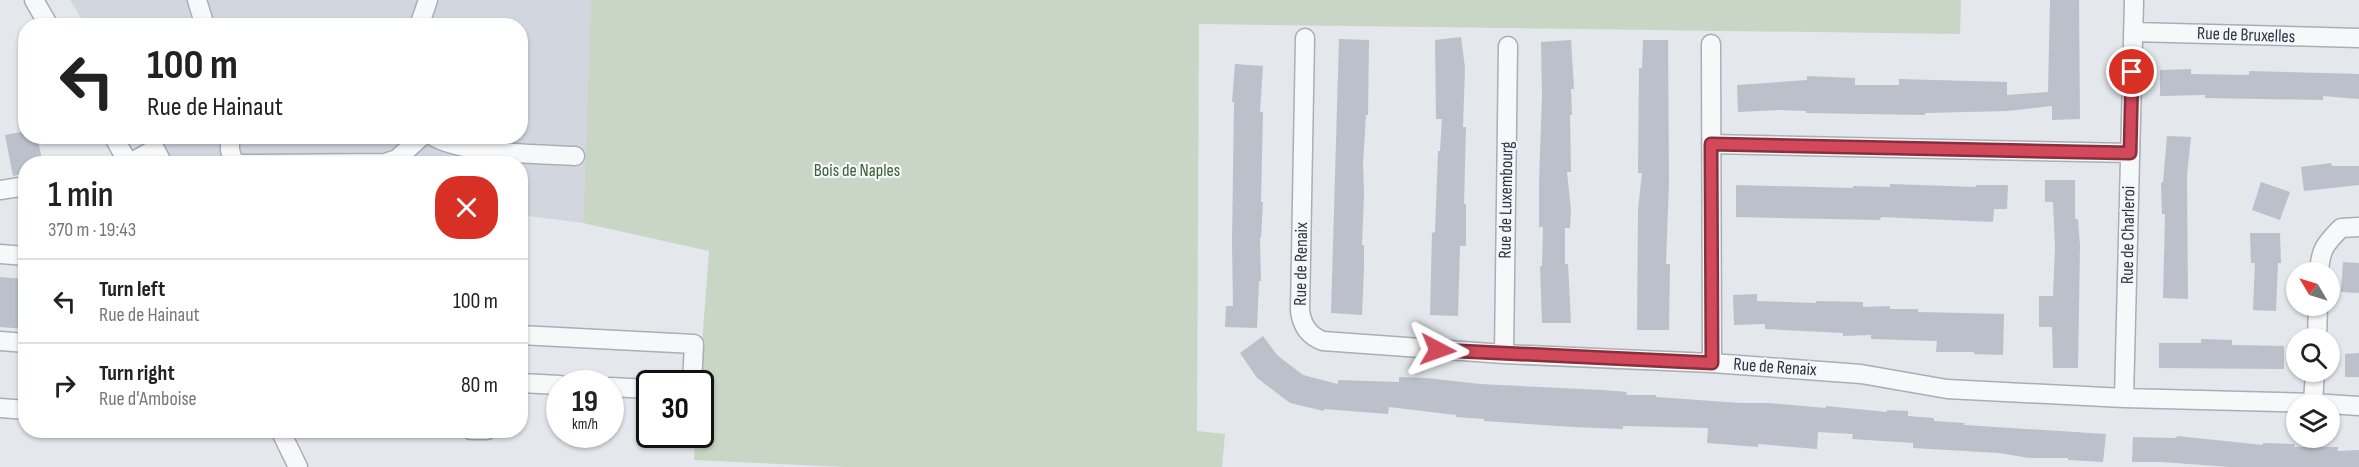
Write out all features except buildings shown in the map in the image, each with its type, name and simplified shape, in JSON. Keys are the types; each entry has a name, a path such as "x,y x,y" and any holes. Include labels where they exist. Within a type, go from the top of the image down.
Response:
{"street":[{"path":"33,0 44,18"},
{"path":"197,0 203,18"},
{"path":"422,18 428,0"},
{"name":"Rue de Charleroi","path":"2124,398 2134,0"},
{"name":"Rue de Bruxelles","path":"2133,32 2359,38"},
{"name":"Rue de Renaix","path":"1305,38 1300,312 1305,328 1313,336 1329,342 1504,354 1712,363 1862,374 1947,389 2124,398 2286,402"},
{"path":"1711,44 1712,363"},
{"name":"Rue de Luxembourg","path":"1504,354 1508,46"},
{"path":"401,156 414,144"},
{"path":"446,144 468,148 575,156"},
{"path":"1711,144 2130,153"},
{"path":"142,156 154,149 158,156"},
{"path":"0,190 18,187"},
{"path":"2320,262 2324,245 2341,228 2359,227"},
{"path":"0,254 18,255"},
{"path":"528,335 694,339 693,370"},
{"path":"0,341 18,342"},
{"path":"528,383 546,384"},
{"name":"Rue de Renaix","path":"2340,405 2359,406"},
{"path":"0,408 18,409"},
{"path":"284,438 298,467"}],"shaded area":[{"path":"70,0 591,0 583,223 528,216 528,156 169,156 161,144 528,144 528,18 81,18"}],"green space":[{"name":"Bois de Naples","path":"591,0 1961,0 1960,34 1199,24 1197,431 1225,434 1222,467 846,467 694,460 694,448 714,448 714,370 700,370 709,251 583,223"}],"route":[{"path":"1438,350 1712,363 1711,144 2130,153 2132,72"}]}
